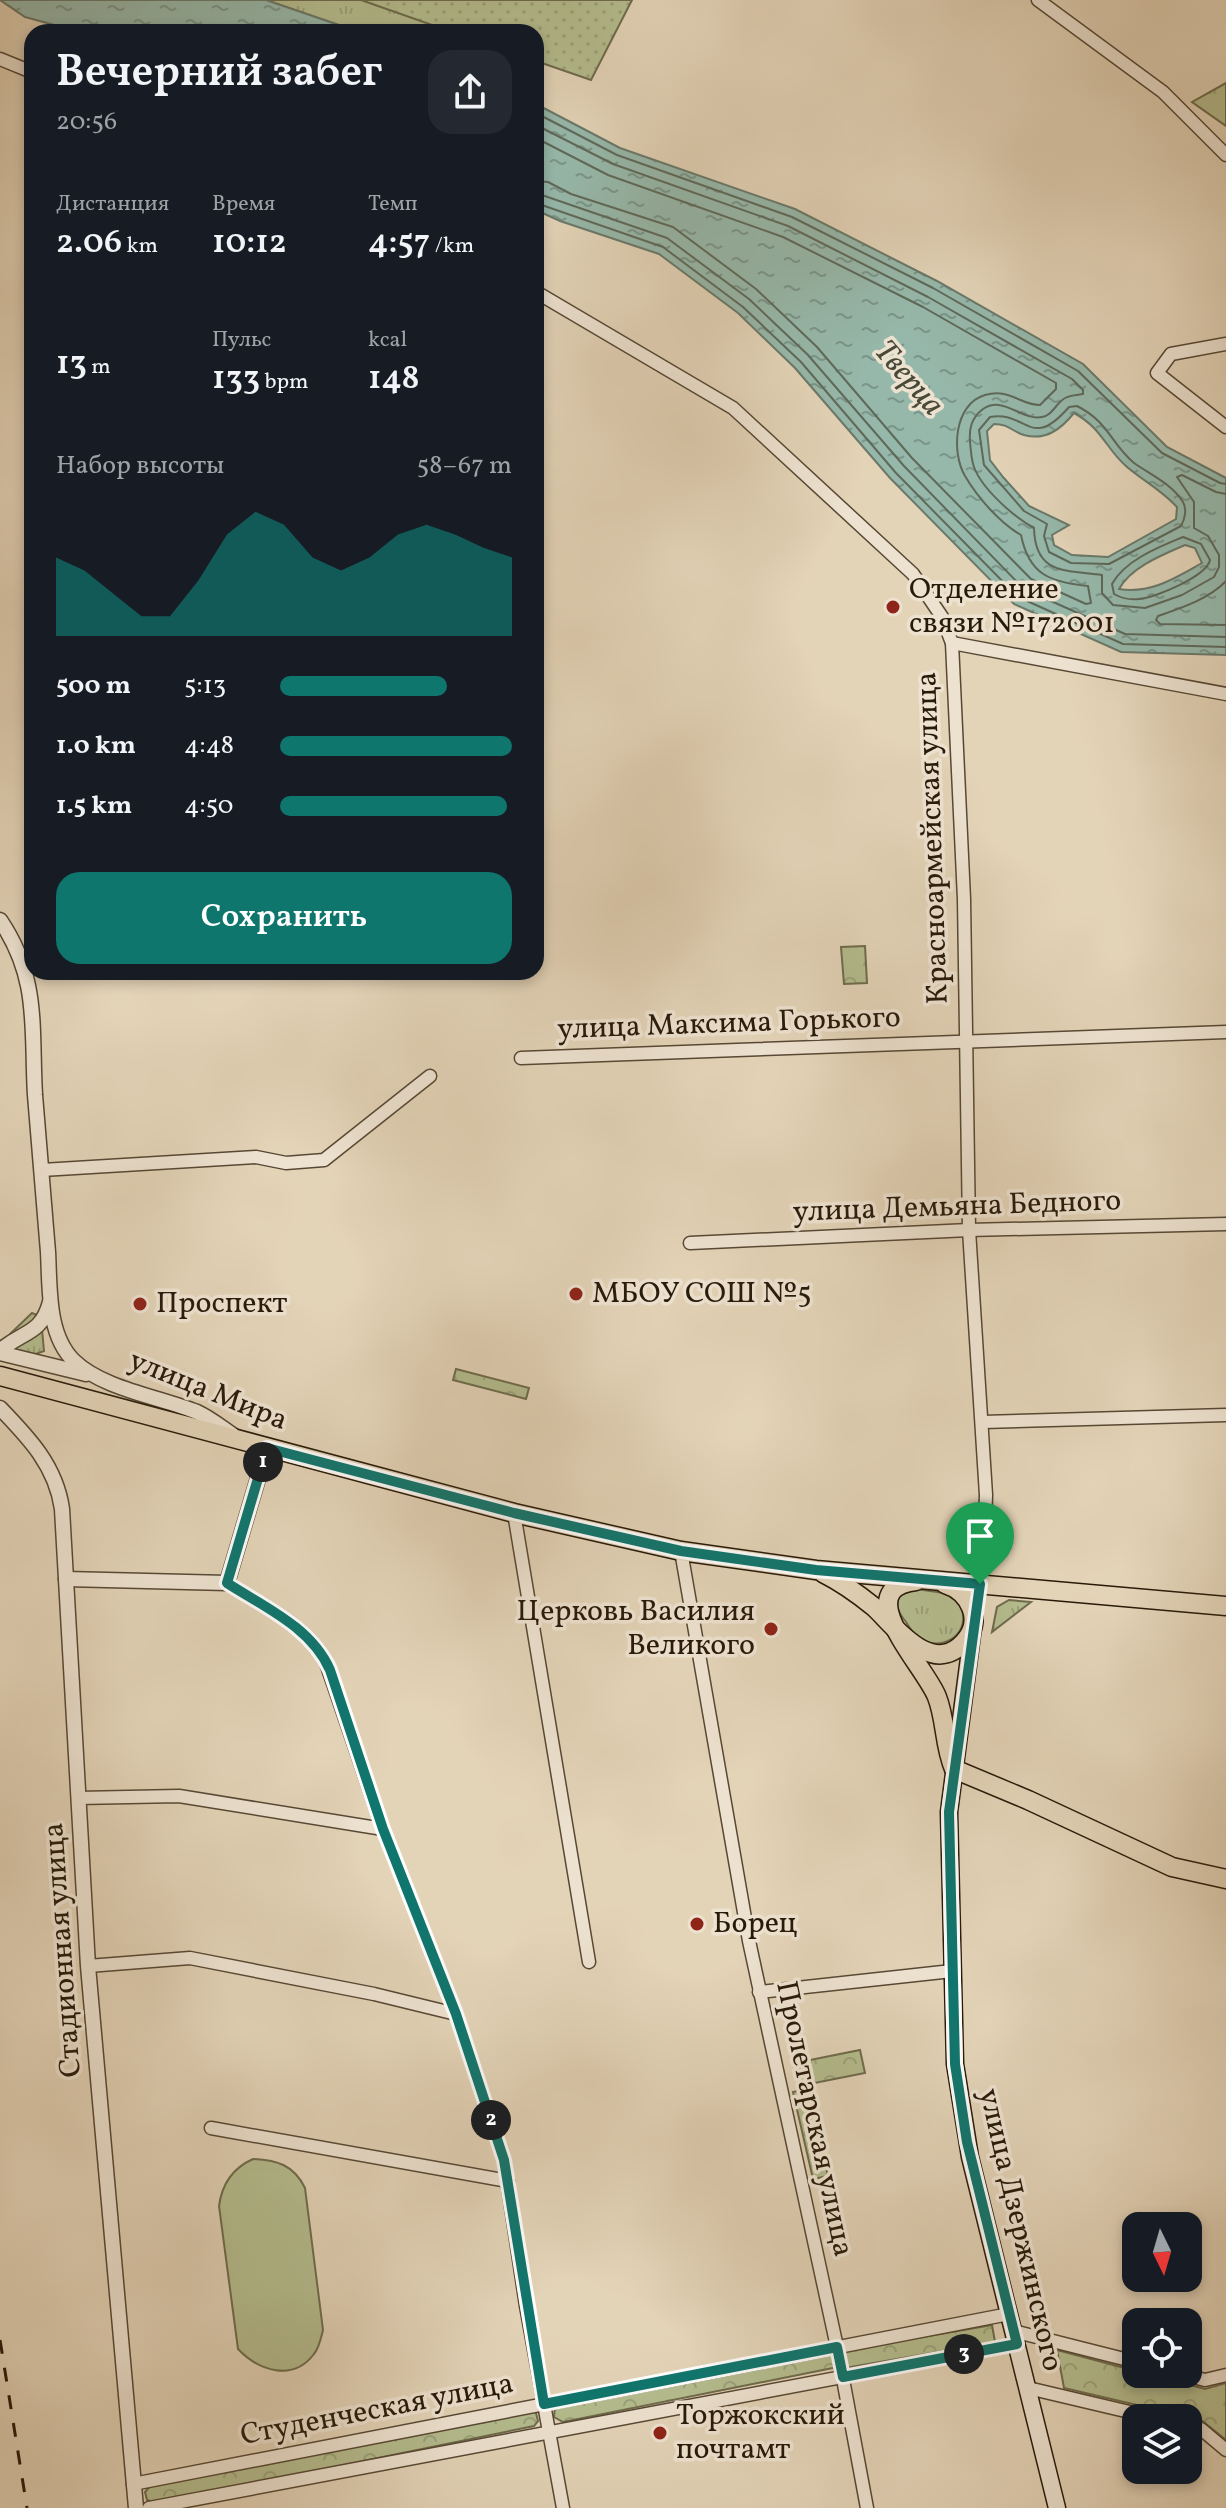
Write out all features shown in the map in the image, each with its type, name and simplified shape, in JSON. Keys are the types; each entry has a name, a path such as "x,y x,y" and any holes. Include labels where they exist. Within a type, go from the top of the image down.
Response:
{"main road":[{"path":"0,1376 243,1442"},
{"name":"улица Мира","path":"243,1442 514,1513 681,1551 816,1570 1226,1606"},
{"name":"улица Мира","path":"816,1570 864,1600 897,1632"},
{"path":"897,1632 922,1650 939,1654 959,1646 973,1625 972,1608 964,1595 952,1586 932,1580 901,1584 891,1593 887,1610 897,1632 926,1674 937,1697 954,1769 1172,1867 1226,1879"},
{"name":"улица Дзержинского","path":"973,1625 949,1812 955,2064 961,2111 1057,2508"}],"street":[{"path":"1038,0 1163,92 1226,155"},
{"path":"0,59 24,69"},
{"name":"Красноармейская улица","path":"544,297 733,408 913,574 942,617 952,643 964,899 969,1230 986,1495 980,1584 973,1625"},
{"path":"1226,344 1171,354 1157,373 1226,427"},
{"path":"952,643 1226,694"},
{"path":"0,920 17,947 24,969"},
{"path":"27,980 33,1016 51,1294 57,1340"},
{"name":"улица Максима Горького","path":"521,1058 1226,1032"},
{"path":"42,1170 256,1157 286,1163 324,1160 430,1076"},
{"name":"улица Демьяна Бедного","path":"690,1243 969,1230 1226,1224"},
{"path":"29,1334 45,1317 51,1294"},
{"path":"0,1352 12,1341 29,1334 44,1333 57,1340"},
{"name":"улица Мира","path":"57,1340 74,1360 94,1376 200,1414 243,1442"},
{"path":"0,1352 94,1376"},
{"name":"Стадионная улица","path":"0,1408 36,1447 54,1476 62,1509 88,1966 136,2508"},
{"path":"983,1422 1226,1415"},
{"path":"227,1583 267,1448"},
{"path":"514,1513 589,1962"},
{"name":"Пролетарская улица","path":"681,1551 759,1992 837,2347 867,2508"},
{"path":"66,1579 227,1583 298,1629 321,1652 330,1670 383,1829 456,2014 504,2160 563,2508"},
{"path":"78,1798 179,1796 383,1829"},
{"path":"88,1966 190,1958 374,1994 456,2014"},
{"path":"759,1992 952,1971"},
{"path":"211,2128 508,2181"},
{"path":"1013,2330 1122,2358"},
{"name":"Студенческая улица","path":"133,2484 837,2347 1013,2330"},
{"name":"Студенческая улица","path":"149,2508 843,2377 1013,2330"},
{"path":"1202,2379 1226,2375"},
{"path":"1028,2388 1122,2410"},
{"path":"1202,2430 1226,2450"}],"green space":[{"path":"266,0 462,0 503,24 336,24"},
{"path":"361,0 632,0 591,80 544,64 544,24 429,24"},
{"path":"1226,83 1226,126 1192,102"},
{"path":"865,946 867,983 844,984 841,947"},
{"path":"32,1313 41,1319 44,1351 33,1355 5,1349 10,1334"},
{"path":"456,1369 529,1388 526,1399 453,1380"},
{"path":"916,1589 951,1594 962,1610 963,1620 957,1635 943,1643 934,1643 914,1634 897,1605 901,1594"},
{"path":"1009,1600 1031,1602 992,1632 997,1607"},
{"path":"860,2050 865,2073 799,2086 795,2063"},
{"path":"808,2089 828,2176 813,2179 793,2092"},
{"path":"253,2159 284,2165 296,2174 305,2188 323,2330 319,2346 306,2363 286,2371 266,2368 238,2349 219,2206 230,2177"},
{"path":"992,2325 995,2342 845,2368 842,2351"},
{"path":"1057,2350 1122,2367 1122,2388 1205,2389 1226,2383 1226,2440 1202,2421 1202,2404 1132,2404 1064,2388"},
{"path":"834,2351 838,2367 563,2422 554,2417 555,2407"},
{"path":"530,2409 536,2413 538,2421 534,2426 157,2503 147,2500 145,2492 152,2484"}],"water":[{"path":"0,0 266,0 336,24 51,24 25,17"},
{"name":"Тверца","path":"544,108 620,148 795,209 937,281 1083,364 1167,447 1226,478 1226,655 1121,652 1014,604 890,478 795,368 738,313 659,254 544,214","holes":["1074,413 1084,419 1127,467 1177,507 1176,519 1108,557 1072,555 1054,545 1052,535 1069,525 1029,506 990,460 987,431 994,424 1007,426 1024,435 1039,436 1058,429","1185,545 1195,548 1202,563 1152,587 1119,589 1131,574 1157,558"]}],"railway":[{"path":"0,2340 27,2508"}],"place":[{"name":"Отделение связи №172001","path":"893,607"},
{"name":"МБОУ СОШ №5","path":"576,1294"},
{"name":"Проспект","path":"140,1304"},
{"name":"Церковь Василия Великого","path":"771,1629"},
{"name":"Борец","path":"697,1924"},
{"name":"Торжокский почтамт","path":"660,2433"}],"route":[{"path":"267,1448 514,1513 681,1551 816,1570 980,1584 949,1812 955,2064 967,2142 1017,2344 843,2377 837,2347 544,2404 504,2160 456,2014 383,1829 330,1670 321,1652 298,1629 227,1583 267,1448"}]}
